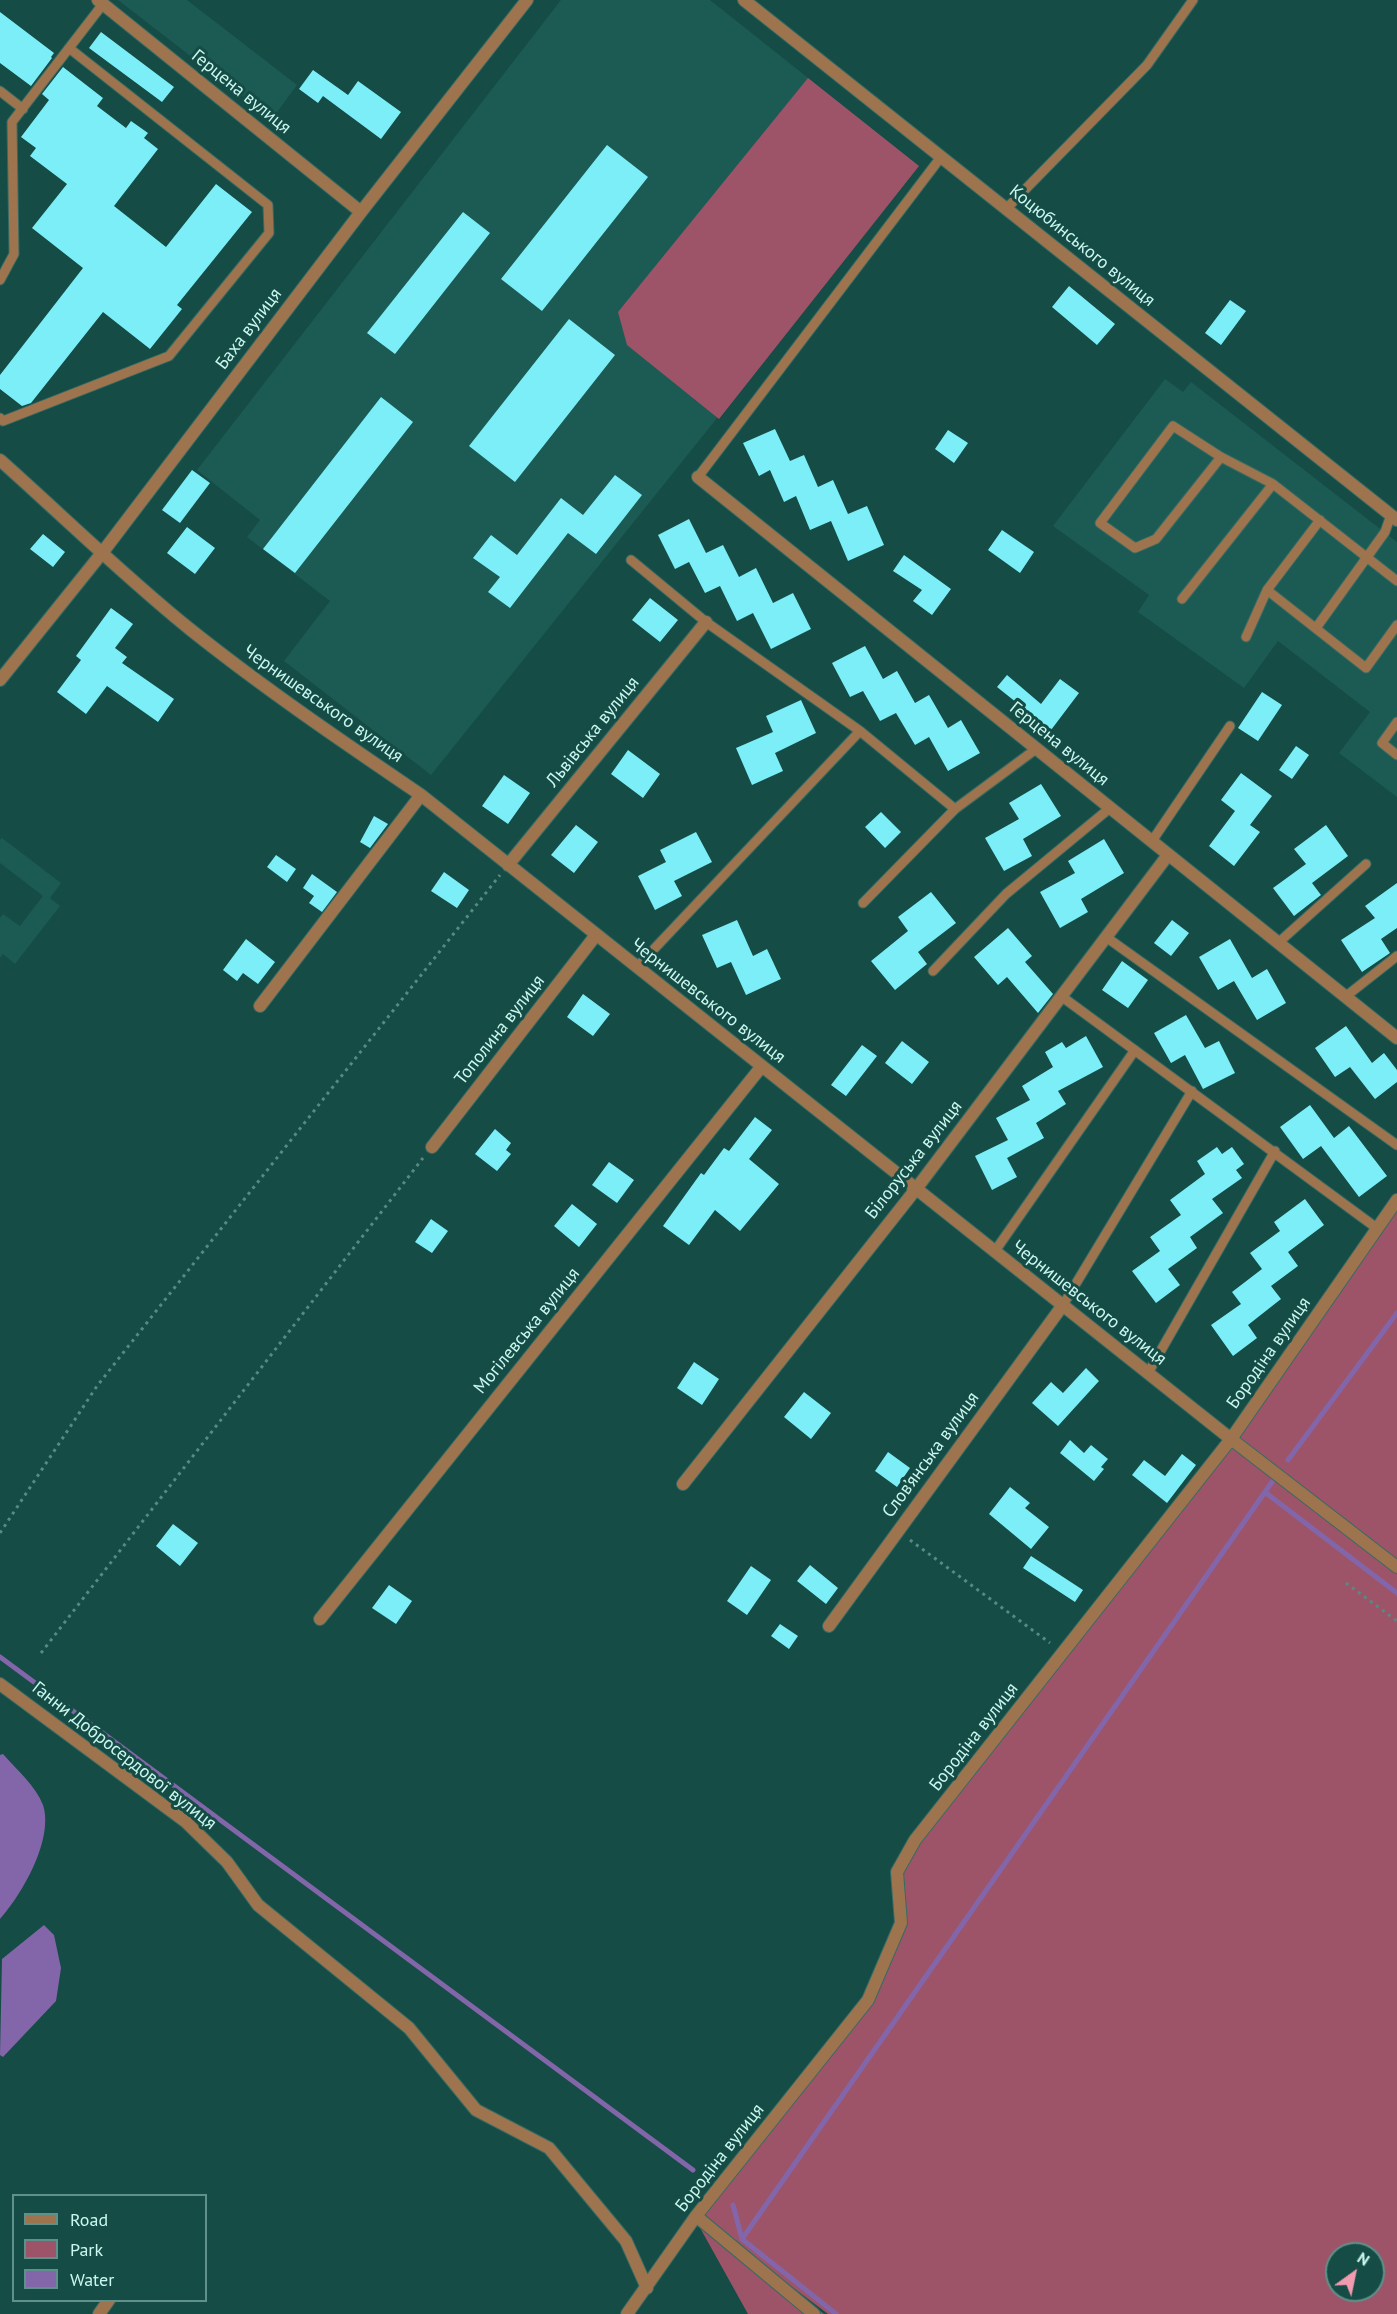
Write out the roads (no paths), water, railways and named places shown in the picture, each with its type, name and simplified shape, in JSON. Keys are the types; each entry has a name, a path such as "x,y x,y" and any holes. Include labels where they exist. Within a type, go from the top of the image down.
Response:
{"street":[{"name":"Баха вулиця","path":"0,680 102,553 361,212 527,0"},
{"name":"Коцюбинського вулиця","path":"744,0 1394,518"},
{"name":"Герцена вулиця","path":"100,2 361,212"},
{"name":"Чернишевського вулиця","path":"0,461 190,630 285,702 421,795 1231,1439 1397,1568"},
{"name":"Герцена вулиця","path":"698,477 1397,1038"},
{"name":"Львівська вулиця","path":"508,865 706,622"},
{"path":"260,1006 421,795"},
{"name":"Білоруська вулиця","path":"683,1484 916,1189 1168,855"},
{"name":"Тополина вулиця","path":"432,1147 596,935"},
{"name":"Могілевська вулиця","path":"320,1619 762,1066"},
{"name":"Бородіна вулиця","path":"627,2314 696,2217 868,2000 901,1923 897,1872 915,1840 1231,1439 1397,1200"},
{"name":"Слов’янська вулиця","path":"829,1626 1063,1305"},
{"name":"Ганни Добросердової вулиця","path":"0,1684 186,1822 227,1862 258,1905 409,2028 476,2110 549,2148 626,2241 647,2288"},
{"path":"696,2217 814,2314"},
{"path":"99,2314 108,2302"}],"lane":[{"path":"1006,209 1147,65 1193,0"},
{"path":"0,280 14,254 12,122 69,48 100,2"},
{"path":"0,418 3,421 169,356 269,233 268,206 69,48"},
{"path":"0,91 23,109"},
{"path":"698,477 941,157"},
{"path":"1221,457 1156,538 1135,548 1100,523 1173,426 1221,457 1274,484 1397,581"},
{"path":"1182,599 1274,484"},
{"path":"1316,628 1394,518"},
{"path":"1246,637 1267,590 1320,520"},
{"path":"632,560 706,622 860,731 955,809"},
{"path":"1267,590 1366,668 1397,625"},
{"path":"1397,722 1382,742 1397,755"},
{"path":"1152,841 1230,726"},
{"path":"637,967 860,731"},
{"path":"863,903 955,809 1036,749"},
{"path":"933,971 1006,894 1110,808"},
{"path":"1278,943 1366,864"},
{"path":"1106,937 1397,1145"},
{"path":"1345,997 1397,956"},
{"path":"1061,996 1275,1151 1378,1229"},
{"path":"995,1251 1135,1050"},
{"path":"1063,1305 1192,1091"},
{"path":"1148,1373 1275,1151"}],"water":[{"path":"3,1754 36,1791 43,1805 45,1819 44,1834 34,1866 18,1896 0,1919 0,1755"},
{"path":"44,1925 54,1935 61,1968 56,2001 3,2057 0,2055 2,1959"}],"waterway":[{"path":"1288,1460 1397,1313"},
{"path":"742,2239 1272,1482"},
{"path":"1266,1493 1397,1593"},
{"path":"0,1657 693,2170"},
{"path":"733,2205 742,2239 836,2314"}]}
